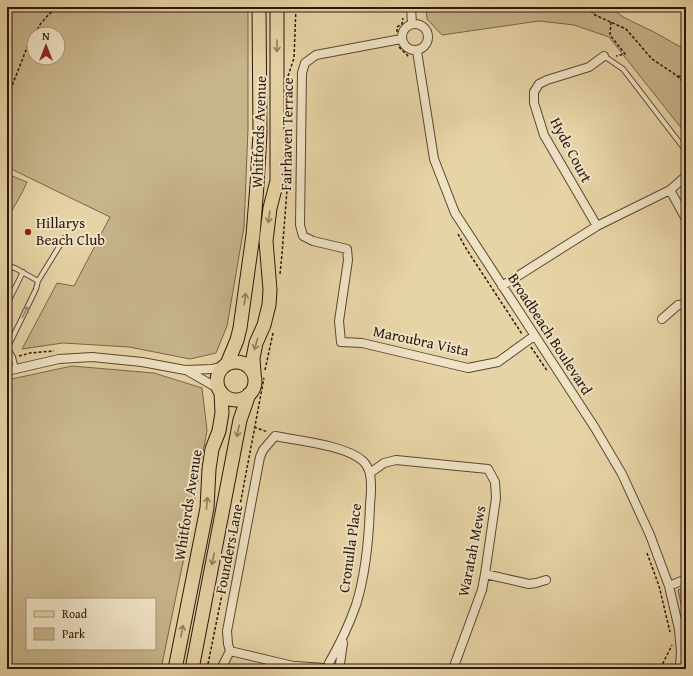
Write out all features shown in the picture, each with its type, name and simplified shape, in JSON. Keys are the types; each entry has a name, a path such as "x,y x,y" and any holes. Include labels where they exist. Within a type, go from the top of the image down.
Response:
{"main road":[{"name":"Whitfords Avenue","path":"225,365 237,340 240,328 253,235 260,133 259,7"},
{"name":"Whitfords Avenue","path":"254,373 253,358 256,343 264,325 269,305 270,290 266,241 270,208 277,181 277,7"},
{"path":"192,669 240,420 255,384 254,373 246,364 233,362 225,365 217,377 220,390 226,397 238,400 250,394"},
{"name":"Whitfords Avenue","path":"175,669 207,508 209,469 212,449 219,431 222,413 220,390"}],"street":[{"path":"411,7 412,24"},
{"path":"412,24 421,25 425,28 428,34 427,43 425,46 416,51 408,48 399,40 403,30 412,24"},
{"name":"Fairhaven Terrace","path":"341,342 339,321 348,260 347,249 313,241 303,236 300,224 302,73 305,63 316,55 399,40"},
{"name":"Broadbeach Boulevard","path":"416,51 434,159 455,213 595,428 622,474 650,535 669,586 679,628 686,648"},
{"name":"Hyde Court","path":"597,226 544,135 534,103 534,92 539,84 547,80 589,67 604,56"},
{"path":"502,286 597,226 670,190 686,176"},
{"path":"670,190 686,219"},
{"path":"662,319 678,305 686,304"},
{"name":"Maroubra Vista","path":"341,342 362,343 468,368 498,362 534,336"},
{"path":"7,370 59,359 92,357 136,361 185,370 212,369 225,365"},
{"path":"185,370 220,390"},
{"path":"275,436 341,449 364,462 370,473"},
{"name":"Founders Lane","path":"230,651 227,631 260,457 263,450 275,436"},
{"name":"Waratah Mews","path":"370,473 384,463 396,460 488,469 495,482 496,498 482,590 464,636 456,666"},
{"name":"Cronulla Place","path":"325,667 345,634 357,599 370,522 370,473"},
{"path":"485,574 529,584 546,580"},
{"path":"669,586 686,579"},
{"name":"Broadbeach Boulevard","path":"679,628 681,652 679,667"},
{"name":"Cronulla Place","path":"342,666 345,634"},
{"path":"221,669 230,651 297,668 325,667 335,662 342,666"}],"lane":[{"path":"604,56 623,69 686,150"},
{"path":"16,369 8,347 38,282 65,237"},
{"path":"7,266 23,272 38,282"},
{"path":"7,304 23,272"}],"path":[{"path":"39,26 56,7"},
{"path":"588,7 595,15 626,29 652,59 676,75 686,85"},
{"path":"399,40 397,27 402,24 404,13"},
{"path":"611,22 610,35 625,54 618,56"},
{"path":"7,99 26,50"},
{"path":"676,75 686,78"},
{"path":"254,427 260,428 275,436"}],"green space":[{"path":"7,7 248,7 248,129 244,227 227,326 216,353 190,359 129,347 63,343 22,349 57,283 74,286 110,217 7,167"},
{"path":"426,7 611,7 623,17 686,50 686,134 609,37 574,25 539,21 442,35 427,19"},
{"path":"7,174 27,182 7,220"},
{"path":"72,366 154,373 202,388 207,430 187,543 161,669 7,669 7,380"},
{"path":"686,587 686,628 678,590"}],"place":[{"name":"Hillarys Beach Club","path":"28,232"}]}
